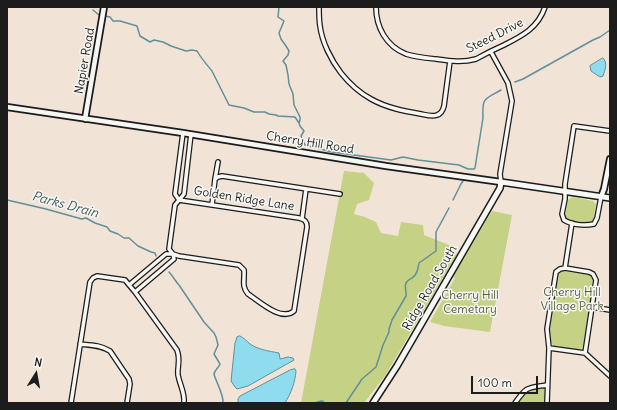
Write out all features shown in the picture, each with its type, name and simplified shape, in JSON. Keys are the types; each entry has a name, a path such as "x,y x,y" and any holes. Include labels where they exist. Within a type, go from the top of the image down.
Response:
{"main road":[{"name":"Cherry Hill Road","path":"501,182 610,198"},
{"name":"Ridge Road South","path":"373,403 397,366 500,188 501,182"}],"street":[{"name":"Napier Road","path":"85,119 104,7"},
{"path":"319,7 320,25 323,39 329,54 338,69 358,90 378,103 408,112 434,116 439,114 444,106 450,61"},
{"name":"Steed Drive","path":"376,7 376,17 380,30 393,47 414,56 462,62 470,61 491,52 530,30 540,18 544,7"},
{"path":"491,52 508,83 512,101 500,174 501,182"},
{"name":"Cherry Hill Road","path":"7,107 191,134 386,166 501,182"},
{"path":"610,131 574,126 564,191 565,199 562,214 564,220 588,226 594,224 597,218 610,160"},
{"path":"179,200 175,194 182,133"},
{"path":"135,292 174,259 173,254 169,249 174,205 184,194 191,134"},
{"path":"212,205 218,162"},
{"path":"178,169 187,170"},
{"path":"215,179 222,176 340,194"},
{"path":"302,219 306,189"},
{"name":"Golden Ridge Lane","path":"173,254 239,265 244,270 243,283 247,292 276,312 290,314 295,309 307,227 306,221 302,219 179,200"},
{"path":"565,268 572,223"},
{"path":"130,285 166,254 173,254"},
{"path":"547,403 549,348 547,330 556,272 560,269 565,268 589,272 594,274 596,280 585,353"},
{"path":"72,403 90,282 97,276 125,280 177,350 179,357 178,375 184,396 184,403"},
{"path":"592,307 610,310"},
{"path":"80,344 106,348 110,351 129,379 130,384 127,403"},
{"path":"549,348 585,353 610,376"},
{"path":"515,403 528,388 547,385"}],"green space":[{"path":"344,171 364,173 374,183 369,200 357,204 354,214 376,222 381,233 398,236 401,222 423,225 424,235 449,245 457,254 385,376 364,403 301,403"},
{"path":"573,197 593,201 596,204 593,221 590,224 567,220 565,217 568,200"},
{"name":"Cherry Hill Cemetary","path":"492,211 512,215 490,332 444,326 430,322 455,278 453,277"},
{"name":"Cherry Hill Village Park","path":"561,271 590,275 593,279 583,347 580,350 554,346 551,343 550,330 558,274"},
{"path":"540,388 544,389 546,392 545,403 517,403 526,391"}],"water":[{"path":"603,58 605,60 606,67 603,76 600,77 591,71 590,66"},
{"path":"240,336 257,348 279,353 280,359 288,357 293,358 294,360 248,386 237,389 231,381 235,343 237,337"},
{"path":"295,369 294,384 285,403 238,403 240,396 290,370"}],"waterway":[{"path":"279,7 278,17 284,21 279,33 289,51 288,55 283,61 286,65 294,105 300,117 299,123"},
{"path":"93,10 99,15"},
{"path":"105,16 110,17 113,21 120,21 137,26 140,36 150,42 154,40 186,51 197,51 212,71 229,105 254,112 265,112 278,116 295,117 304,131 301,136 305,145 332,152 391,160 403,157 459,165 468,169 474,169 485,100 501,90"},
{"path":"515,82 600,37 610,30"},
{"path":"453,200 463,181"},
{"name":"Parks Drain","path":"7,200 82,219 86,218 107,227 110,231 124,238 129,238 138,246 155,253 156,256"},
{"path":"346,403 362,379 376,367 392,320 406,296 406,283 414,277 418,270 419,263 436,251 436,232 449,208"},
{"name":"Parks Drain","path":"169,272 216,337 218,345 214,354 220,364 214,374 221,392 223,403"},
{"path":"315,403 321,401 324,403"}]}
